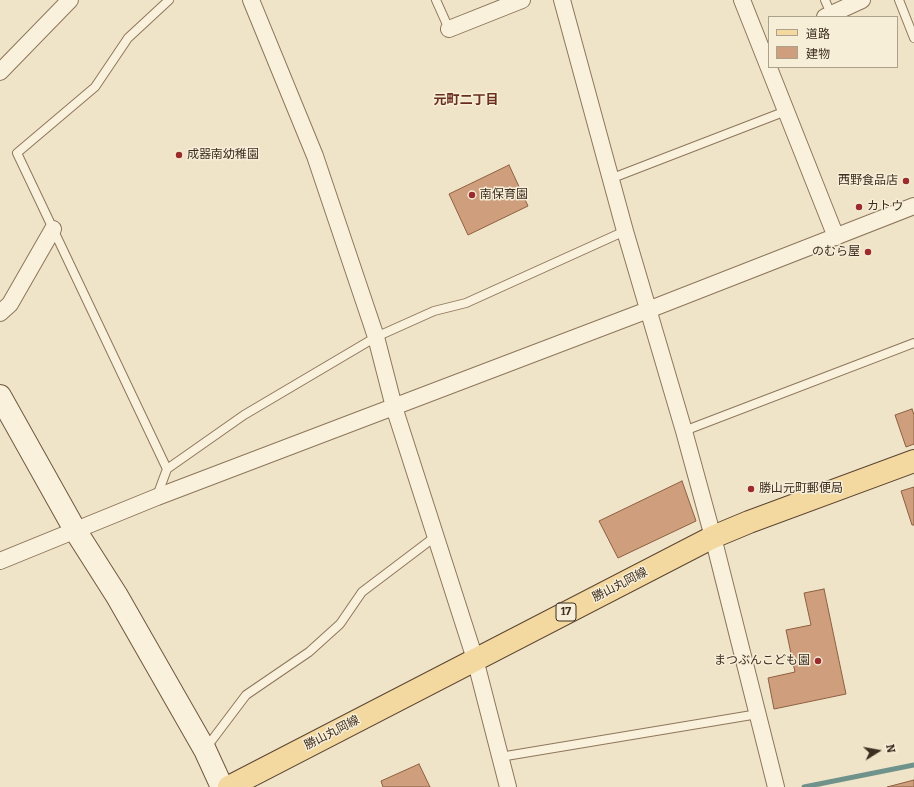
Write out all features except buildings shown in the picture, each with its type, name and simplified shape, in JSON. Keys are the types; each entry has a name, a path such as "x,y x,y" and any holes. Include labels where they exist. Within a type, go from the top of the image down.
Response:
{"main road":[{"name":"勝山丸岡線","path":"229,787 713,537 749,522 914,461"}],"street":[{"path":"0,72 70,0"},
{"path":"251,0 315,156 376,337 394,406 475,659 500,757 506,787"},
{"path":"448,29 522,0"},
{"path":"562,0 610,179 684,431 713,537 776,787"},
{"path":"742,0 765,45"},
{"path":"827,10 862,0"},
{"path":"772,68 786,111 836,237"},
{"path":"0,561 157,496 648,310 914,206"},
{"path":"0,313 10,304 53,229"},
{"path":"0,396 75,530 117,596 205,750 222,787"}],"lane":[{"path":"167,469 17,153 95,87 128,38 169,0"},
{"path":"436,0 448,29"},
{"path":"899,0 914,38"},
{"path":"610,179 786,111"},
{"path":"157,496 167,469 244,415 376,337 434,312 466,303 625,231"},
{"path":"684,431 914,343"},
{"path":"205,750 246,694 309,652 340,624 362,592 436,536"},
{"path":"500,757 758,714"}],"waterway":[{"path":"804,787 914,765"}],"place":[{"name":"成器南幼稚園","path":"179,155"},
{"name":"西野食品店","path":"906,181"},
{"name":"南保育園","path":"472,195"},
{"name":"カトウ","path":"859,207"},
{"name":"のむら屋","path":"868,252"},
{"name":"勝山元町郵便局","path":"751,489"},
{"name":"まつぶんこども園","path":"818,661"}],"district":[{"name":"元町二丁目","path":"466,100"}]}
